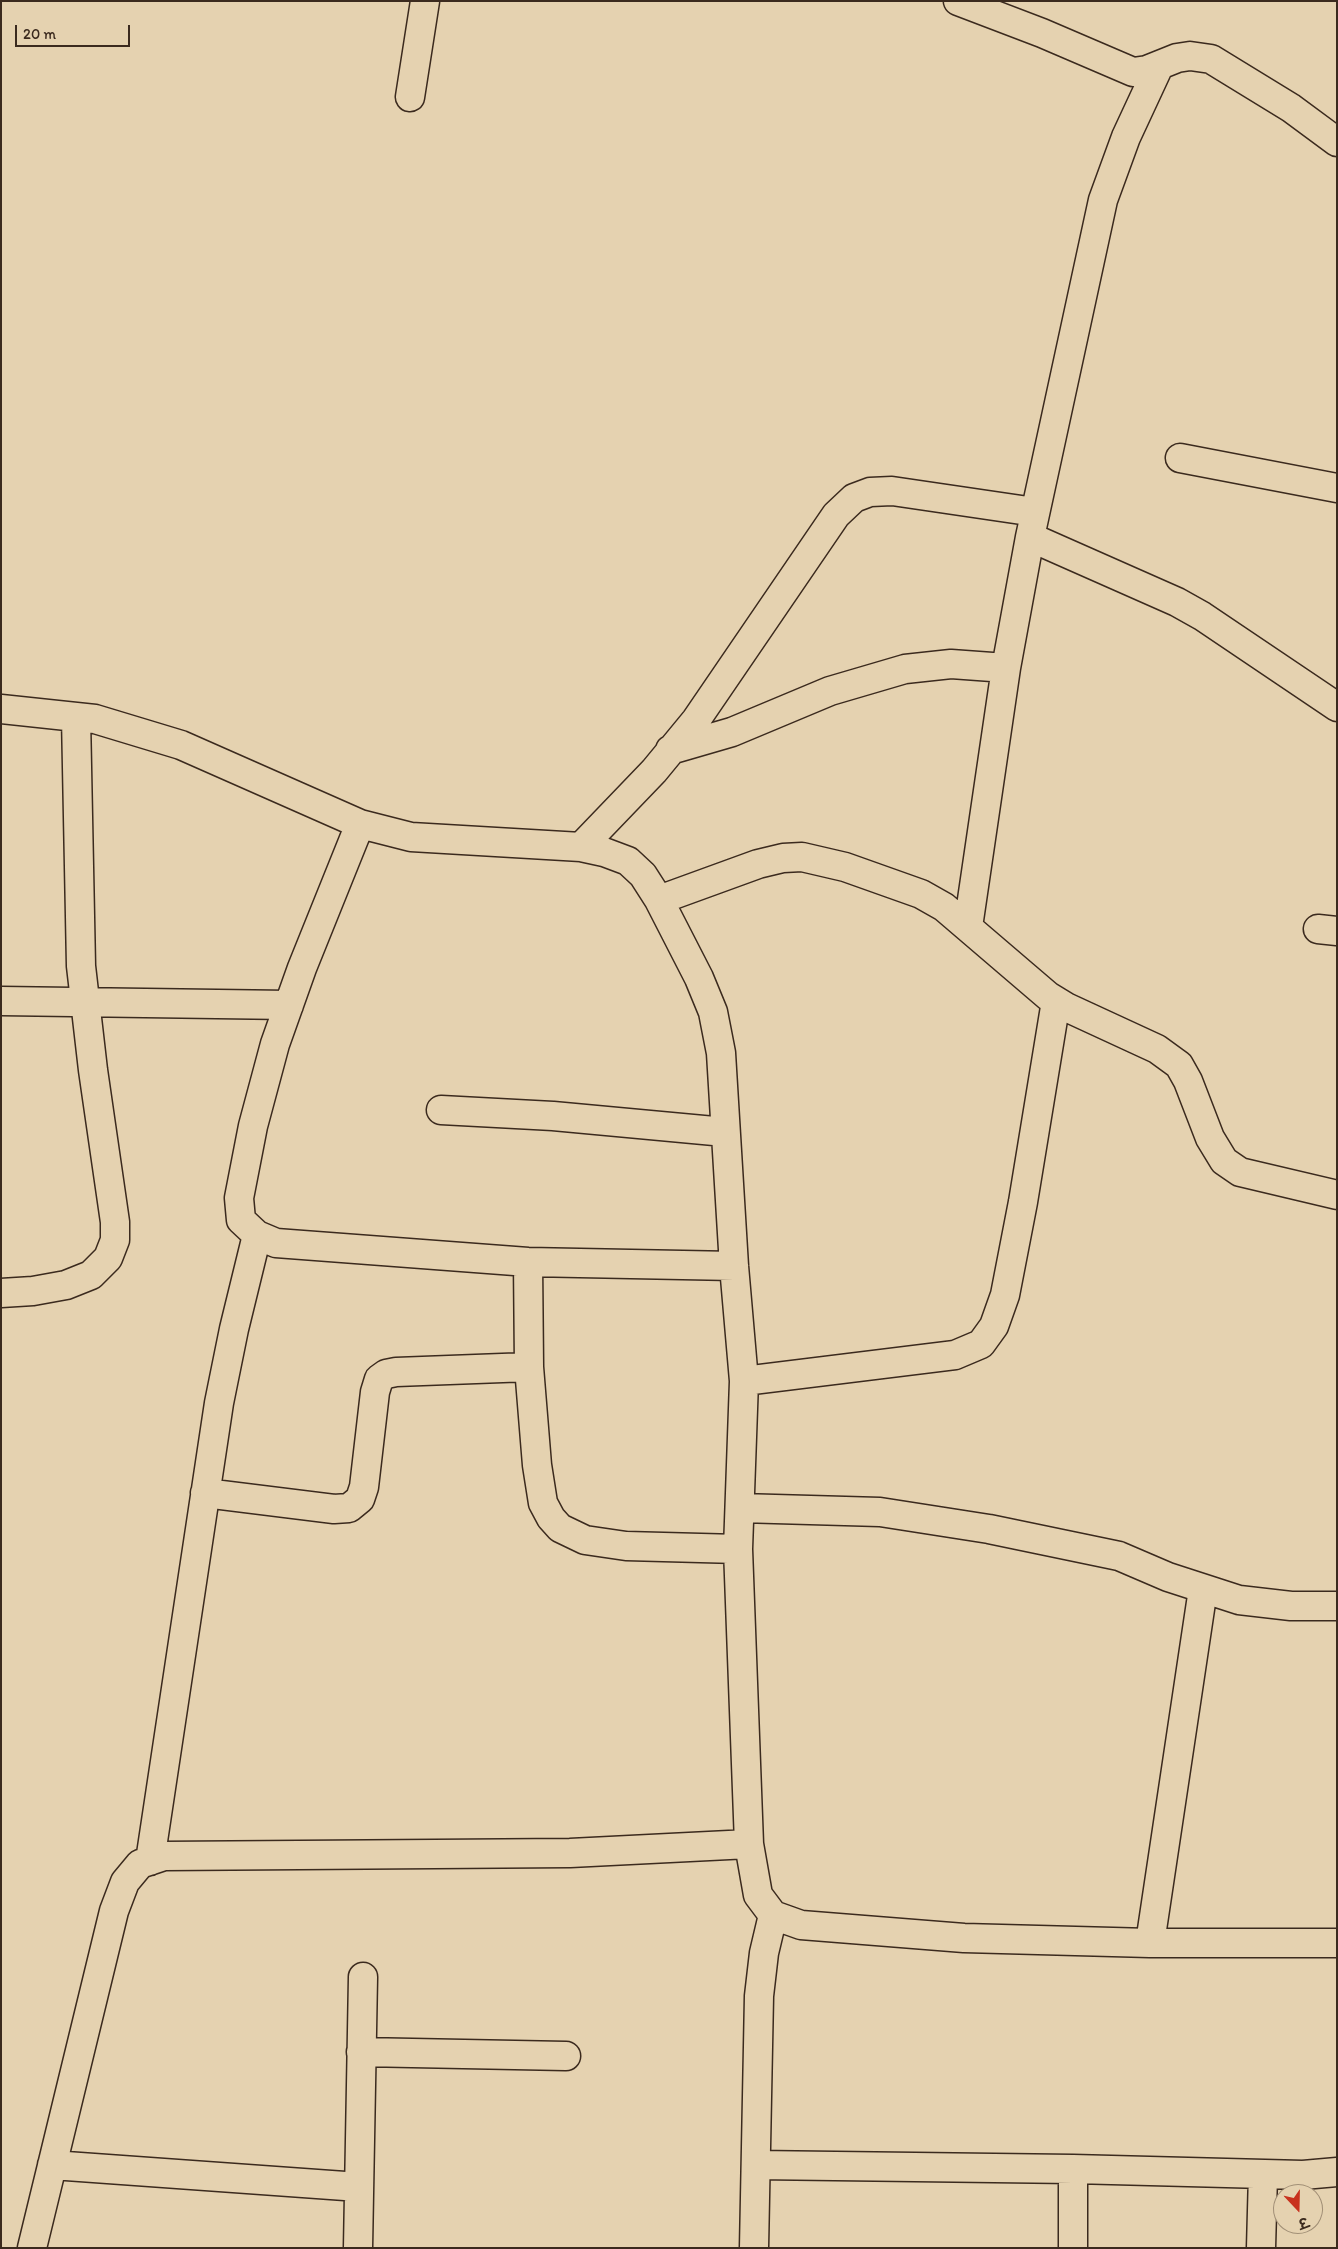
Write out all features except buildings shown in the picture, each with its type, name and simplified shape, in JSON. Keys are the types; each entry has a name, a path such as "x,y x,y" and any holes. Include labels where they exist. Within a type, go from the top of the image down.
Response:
{"street":[{"path":"410,97 425,1"},
{"path":"958,1 1042,33 1133,72 1160,66 1177,58 1190,56 1211,59 1291,108 1337,142"},
{"path":"968,927 1006,668 1032,524 1103,200 1126,137 1160,66"},
{"path":"1180,458 1337,488"},
{"path":"581,847 654,771 696,720 836,515 854,498 870,492 892,490 1032,524 1202,616 1337,707"},
{"path":"670,750 732,732 830,691 905,669 951,664 1006,668"},
{"path":"1,709 95,719 181,745 360,824 411,837 581,847 604,852 628,861 643,875 659,900 699,978 713,1012 721,1053 734,1266 744,1381 738,1549 749,1844 758,1896 773,1915 801,1925 964,1938 1150,1943 1337,1943"},
{"path":"1,1293 32,1292 91,1275 108,1258 115,1240 115,1222 85,1004 79,929 76,717"},
{"path":"360,824 289,1005 264,1080 239,1198 241,1220 257,1235 276,1242 528,1262 734,1266"},
{"path":"659,900 758,864 783,858 802,857 845,867 921,894 944,906 1031,983 1056,1001 1157,1049 1179,1065 1188,1081 1210,1138 1224,1160 1240,1172 1337,1195"},
{"path":"1,1001 85,1004 289,1005"},
{"path":"744,1381 955,1355 980,1344 994,1326 1005,1295 1023,1202 1056,1001"},
{"path":"440,1110 553,1116 725,1132"},
{"path":"150,1861 221,1394 257,1235"},
{"path":"528,1262 529,1367 537,1465 543,1504 551,1518 560,1528 585,1540 626,1546 738,1549"},
{"path":"205,1492 334,1509 349,1508 360,1499 364,1487 375,1392 379,1379 386,1374 396,1372 529,1367"},
{"path":"740,1508 880,1512 989,1528 1119,1556 1203,1589 1247,1601 1291,1606 1337,1606"},
{"path":"1150,1943 1203,1589"},
{"path":"32,2248 114,1911 125,1882 140,1864 164,1856 570,1853 749,1844"},
{"path":"754,2248 759,1996 764,1953 773,1915"},
{"path":"358,2248 363,1977"},
{"path":"361,2052 566,2056"},
{"path":"52,2165 359,2187"},
{"path":"756,2165 1073,2169 1302,2175 1337,2172"},
{"path":"1073,2169 1073,2248"},
{"path":"1261,2248 1263,2174"}]}
